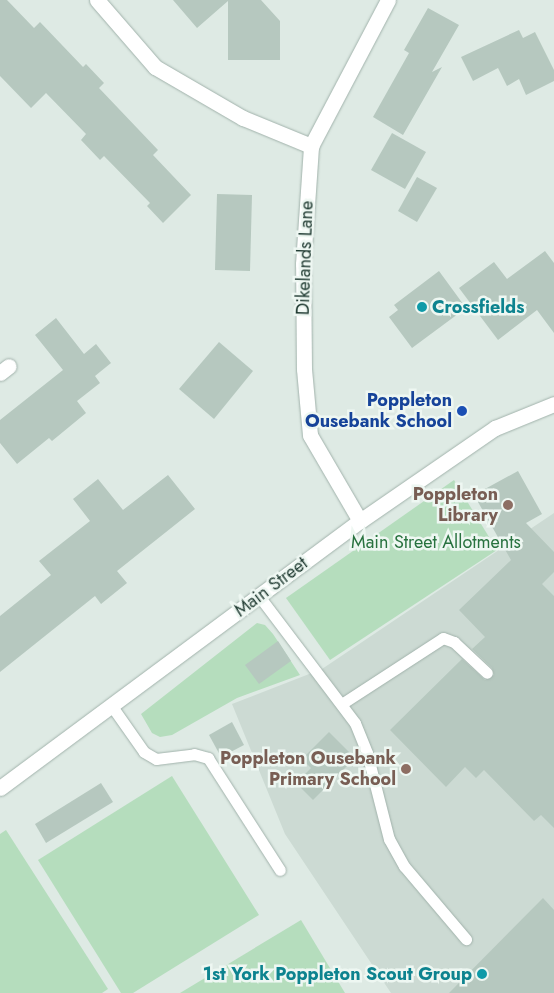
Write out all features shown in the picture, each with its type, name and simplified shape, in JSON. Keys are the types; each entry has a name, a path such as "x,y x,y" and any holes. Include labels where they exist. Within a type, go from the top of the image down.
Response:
{"street":[{"path":"97,0 155,67 243,118 311,146"},
{"name":"Dikelands Lane","path":"360,521 310,436 304,368 303,264 311,146 388,0"},
{"name":"Main Street","path":"0,788 360,521 495,428 554,404"}],"lane":[{"path":"258,596 343,703 367,753 389,839 404,866 466,939"},
{"path":"343,703 443,638 454,642 487,673"},
{"path":"111,705 144,752 156,759 194,754 208,758 280,870"}],"shaded area":[{"name":"Poppleton Ousebank Primary School","path":"554,513 554,993 391,993 285,834 232,704 322,669"}],"green space":[{"name":"Main Street Allotments","path":"454,480 497,550 330,660 286,598"},
{"path":"257,623 265,625 273,634 300,675 237,698 172,735 160,737 152,733 141,714"},
{"path":"172,776 259,915 133,993 121,993 38,860"},
{"path":"6,830 108,989 102,993 0,993 0,834"},
{"path":"301,920 345,993 180,993"}],"building":[{"path":"0,0 7,0 34,28 40,22 83,67 86,64 104,83 99,88 158,150 153,155 191,195 163,223 147,206 150,203 104,156 100,160 81,140 86,134 46,93 31,108 0,76"},
{"path":"173,0 261,0 280,21 280,60 228,60 228,1 197,28"},
{"path":"428,8 459,25 432,72 442,67 403,135 373,117 409,53 404,50"},
{"path":"519,30 523,38 535,32 554,70 554,81 526,95 519,79 507,86 498,68 473,81 461,57"},
{"path":"392,133 426,152 405,189 371,170"},
{"path":"417,177 437,188 417,222 398,211"},
{"path":"217,194 252,195 250,271 215,270"},
{"path":"545,251 554,263 554,333 537,310 498,340 459,288 494,262 507,279"},
{"name":"Crossfields","path":"439,271 466,308 412,348 389,317 398,310 394,305"},
{"path":"56,318 84,354 96,344 111,363 95,376 100,383 77,401 86,413 52,441 49,438 17,464 0,443 0,420 63,370 35,335"},
{"path":"219,342 253,371 214,419 179,389"},
{"path":"518,471 542,514 526,523 554,552 554,572 542,584 554,596 554,828 541,815 534,821 484,770 476,778 465,767 446,787 390,730 462,659 485,680 494,675 492,668 472,649 485,637 459,610 511,560 474,495"},
{"path":"168,475 195,509 117,571 127,583 101,604 95,596 0,672 0,616 51,575 39,561 90,521 73,499 98,479 123,510"},
{"path":"278,641 291,661 259,684 245,665"},
{"path":"232,722 244,745 221,757 209,735"},
{"path":"329,732 355,758 313,800 296,783 311,768 302,759"},
{"path":"101,783 113,802 46,843 35,824"},
{"path":"543,898 554,910 554,993 449,993"}],"place":[{"name":"Crossfields","path":"422,307"},
{"name":"Poppleton Ousebank School","path":"462,411"},
{"name":"Poppleton Library","path":"508,505"},
{"name":"Poppleton Ousebank Primary School","path":"406,769"},
{"name":"1st York Poppleton Scout Group","path":"482,974"}]}
